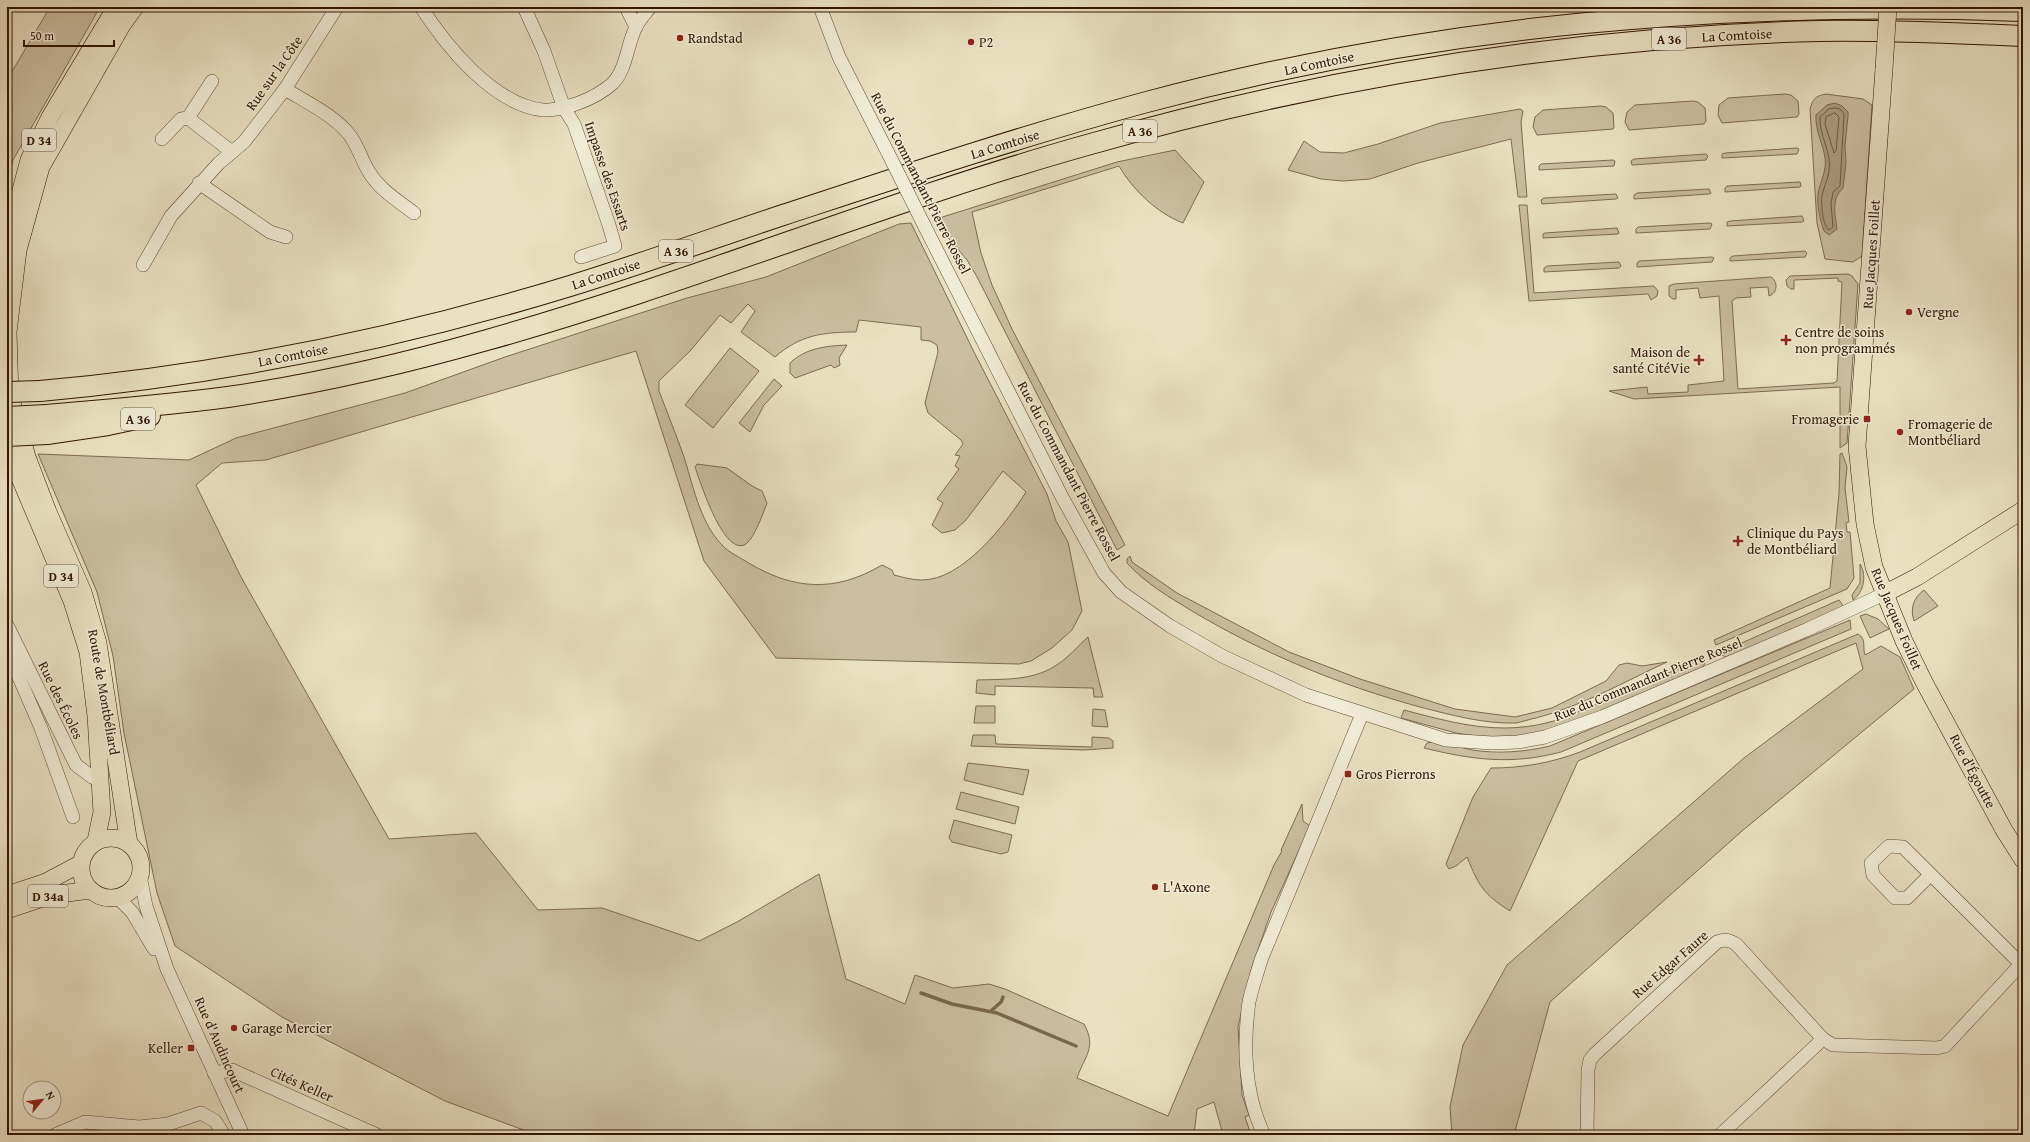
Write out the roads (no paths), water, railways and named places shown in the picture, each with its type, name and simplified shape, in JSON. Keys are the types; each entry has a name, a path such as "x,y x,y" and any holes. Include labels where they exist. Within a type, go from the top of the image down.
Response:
{"highway":[{"path":"1631,17 1692,7"},
{"name":"La Comtoise","path":"7,392 40,391 112,383 249,364 343,345 433,324 568,287 1022,138 1147,102 1258,75 1421,43 1550,25 1631,17 1774,8 1931,8 2023,11"},
{"name":"La Comtoise","path":"7,417 47,424 108,425 227,397 351,373 483,341 585,311 877,210 1021,164 1160,125 1332,86 1500,57 1683,38 1826,31 1920,32 2023,36"},
{"name":"La Comtoise","path":"7,436 47,424"}],"main road":[{"name":"D 34","path":"7,243 29,160 50,117 116,7"},
{"name":"Route de Montbéliard","path":"130,844 98,643 83,592 48,512 27,457 10,396 8,332 18,250 41,166 110,45 135,7"},
{"name":"Rue Jacques Foillet","path":"1888,7 1857,446 1865,524 1874,567 1884,594 1924,682"},
{"name":"Route de Montbéliard","path":"7,442 11,457 72,601 88,652 96,716 102,812 96,841"},
{"path":"1884,594 1918,577 2023,510"},
{"name":"Rue d'Égoutte","path":"1924,682 2004,830 2023,860"},
{"path":"99,780 113,787 122,796"},
{"path":"114,838 130,844 139,858 140,876 131,890 117,897 103,897 90,890 82,878 80,864 83,855 89,846 96,841 114,838"},
{"name":"D 34a","path":"7,895 46,882 80,864"},
{"name":"D 34a","path":"7,910 52,895 90,890"}],"street":[{"name":"Rue sur la Côte","path":"144,265 171,216 199,183 244,142 285,89 337,7"},
{"path":"421,7 438,33 451,49 491,86 505,97 530,108 545,110 564,108 599,94 614,82 623,65 636,27 650,7"},
{"path":"524,7 544,51 564,108"},
{"path":"626,7 636,27"},
{"name":"Rue du Commandant Pierre Rossel","path":"820,7 839,57 1062,497 1104,573 1116,588 1170,626 1222,656 1306,695 1446,740 1492,743 1518,742 1545,737 1602,717 1806,630 1884,594"},
{"path":"188,118 212,81"},
{"path":"285,89 324,113 348,133 359,150 368,171 380,188 414,212"},
{"name":"Impasse des Essarts","path":"564,108 574,124 609,225 614,246 581,257"},
{"path":"162,139 181,119 188,118 232,152"},
{"path":"199,183 270,232 286,237"},
{"name":"Rue des Écoles","path":"8,629 76,765 92,777 99,780"},
{"path":"7,650 41,728 73,817"},
{"path":"1264,1135 1259,1124 1249,1086 1246,1036 1250,1000 1261,960 1362,714"},
{"path":"1930,875 1906,898 1896,898 1873,875 1871,863 1889,846 1903,847 1930,875 2022,963"},
{"name":"Rue d'Audincourt","path":"140,876 146,906 167,969 243,1135"},
{"name":"Rue d'Audincourt","path":"117,897 132,912 167,969"},
{"name":"Rue Edgar Faure","path":"1587,1135 1588,1070 1590,1060 1656,997 1717,942 1722,940 1728,940 1736,944 1823,1039 1833,1045 1937,1048 1945,1046 2022,963"},
{"path":"1720,1135 1823,1039"},
{"name":"Cités Keller","path":"214,1073 232,1070 377,1135"},
{"path":"55,1135 85,1122 141,1131 201,1113 216,1117 224,1135"}],"water":[{"path":"1835,103 1842,106 1848,112 1845,146 1846,163 1843,188 1839,192 1835,202 1837,229 1829,235 1824,231 1818,208 1818,194 1825,163 1816,115 1827,105"}],"waterway":[{"path":"921,993 952,1004 997,1013 1076,1046"},
{"path":"991,1011 1001,1002 1003,997"}],"place":[{"name":"Randstad","path":"680,38"},
{"name":"P2","path":"971,42"},
{"name":"Vergne","path":"1909,312"},
{"name":"Centre de soins non programmés","path":"1786,340"},
{"name":"Maison de santé CitéVie","path":"1699,360"},
{"name":"Fromagerie","path":"1867,419"},
{"name":"Fromagerie de Montbéliard","path":"1900,432"},
{"name":"Clinique du Pays de Montbéliard","path":"1738,541"},
{"name":"Gros Pierrons","path":"1348,774"},
{"name":"L'Axone","path":"1155,887"},
{"name":"Garage Mercier","path":"234,1028"},
{"name":"Keller","path":"191,1048"}]}
